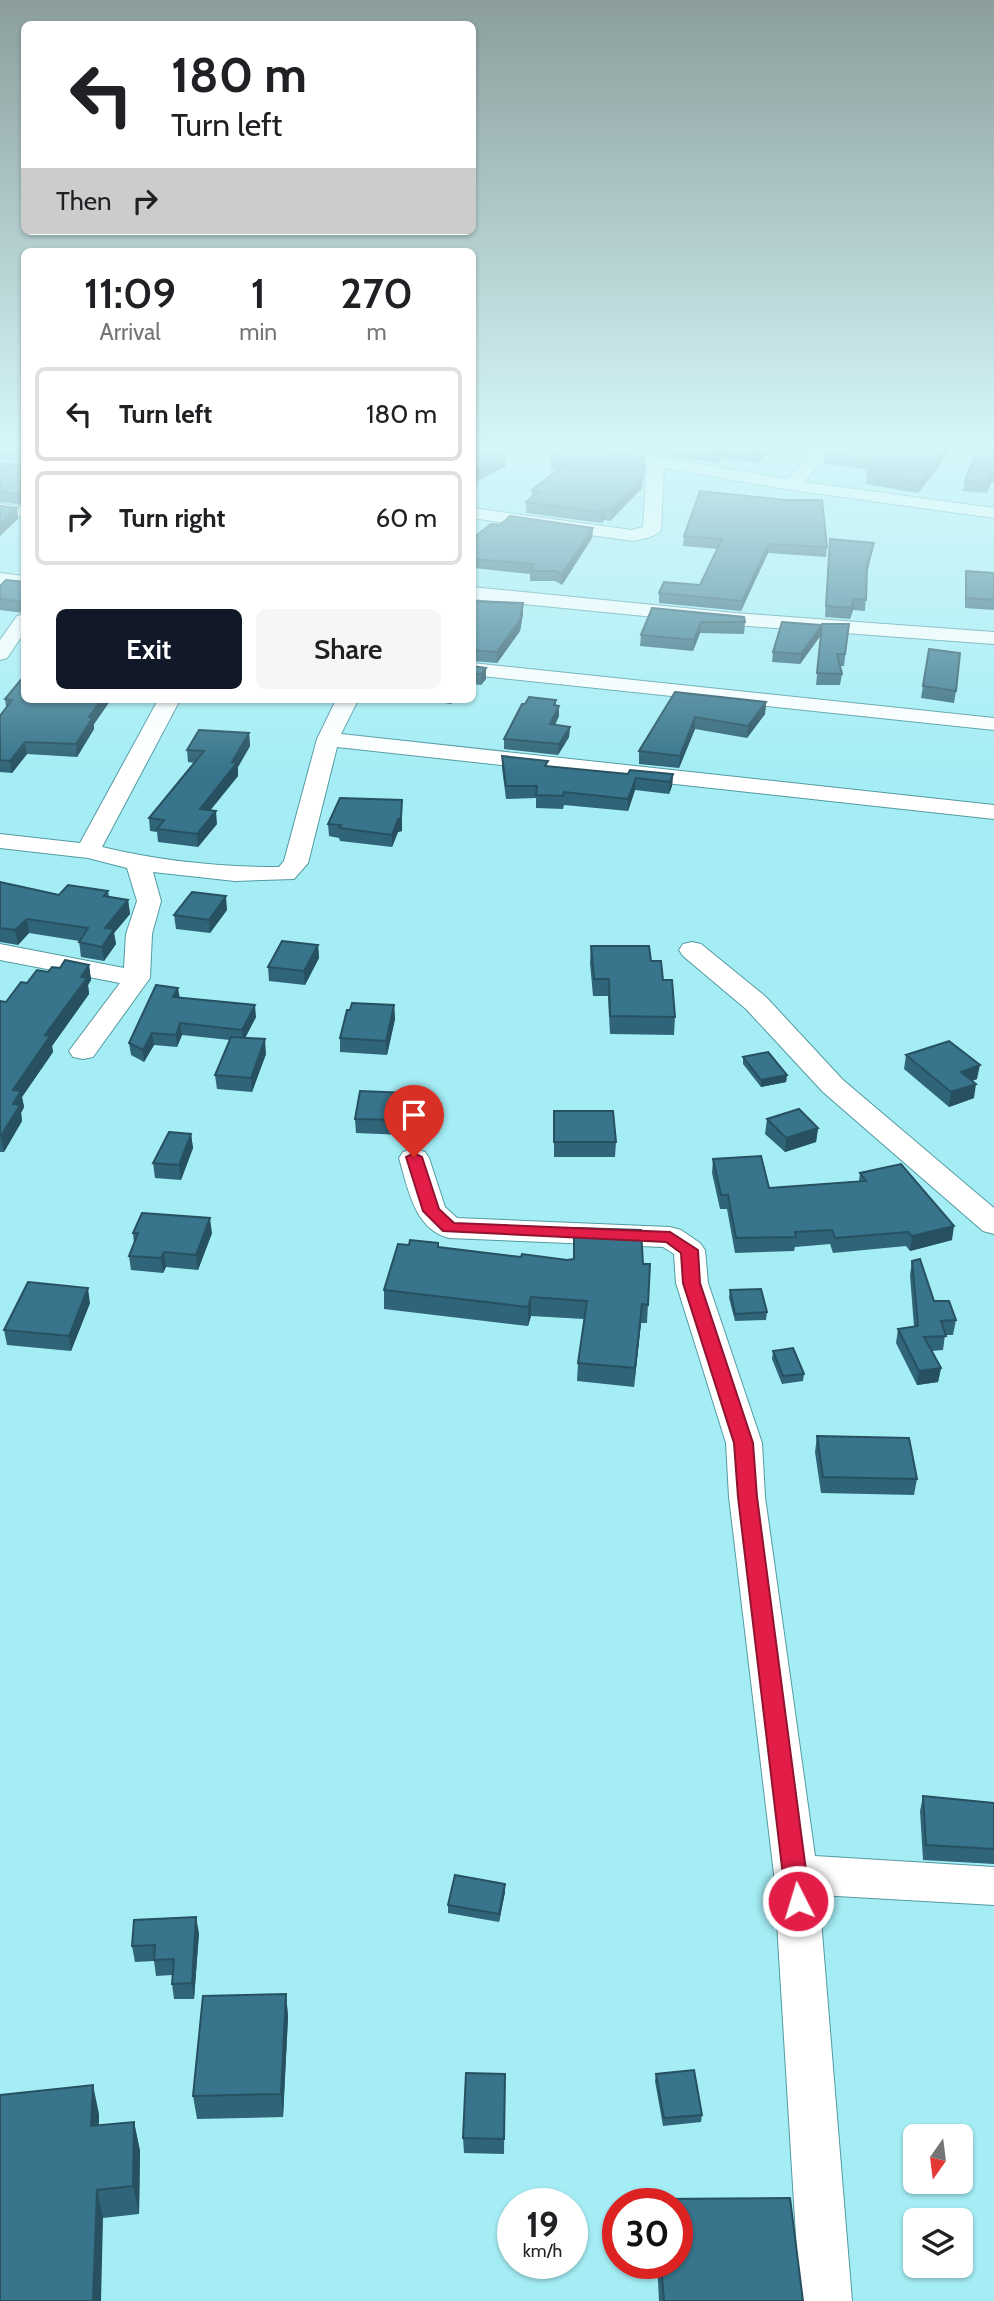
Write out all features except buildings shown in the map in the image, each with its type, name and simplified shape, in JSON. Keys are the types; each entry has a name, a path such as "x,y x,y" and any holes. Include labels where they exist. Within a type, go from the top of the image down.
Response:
{"street":[{"path":"0,579 21,582"},
{"path":"476,593 735,619 994,638"},
{"path":"0,654 21,624"},
{"path":"476,669 994,724"},
{"path":"88,851 167,703"},
{"path":"0,841 88,851 138,863 235,874 285,874 296,863 328,738 346,703"},
{"path":"328,738 994,812"},
{"path":"83,1051 137,978 139,934 149,901 138,863"},
{"path":"692,950 756,1003 833,1086 994,1224"},
{"path":"0,952 137,978"},
{"path":"414,1157 432,1211 449,1228 670,1237 689,1250 692,1283 744,1443 747,1497 796,1874 826,2301"},
{"path":"796,1874 994,1886"}],"route":[{"path":"414,1157 432,1211 449,1228 670,1237 689,1250 692,1283 744,1443 747,1497 754,1533 798,1901"}]}
